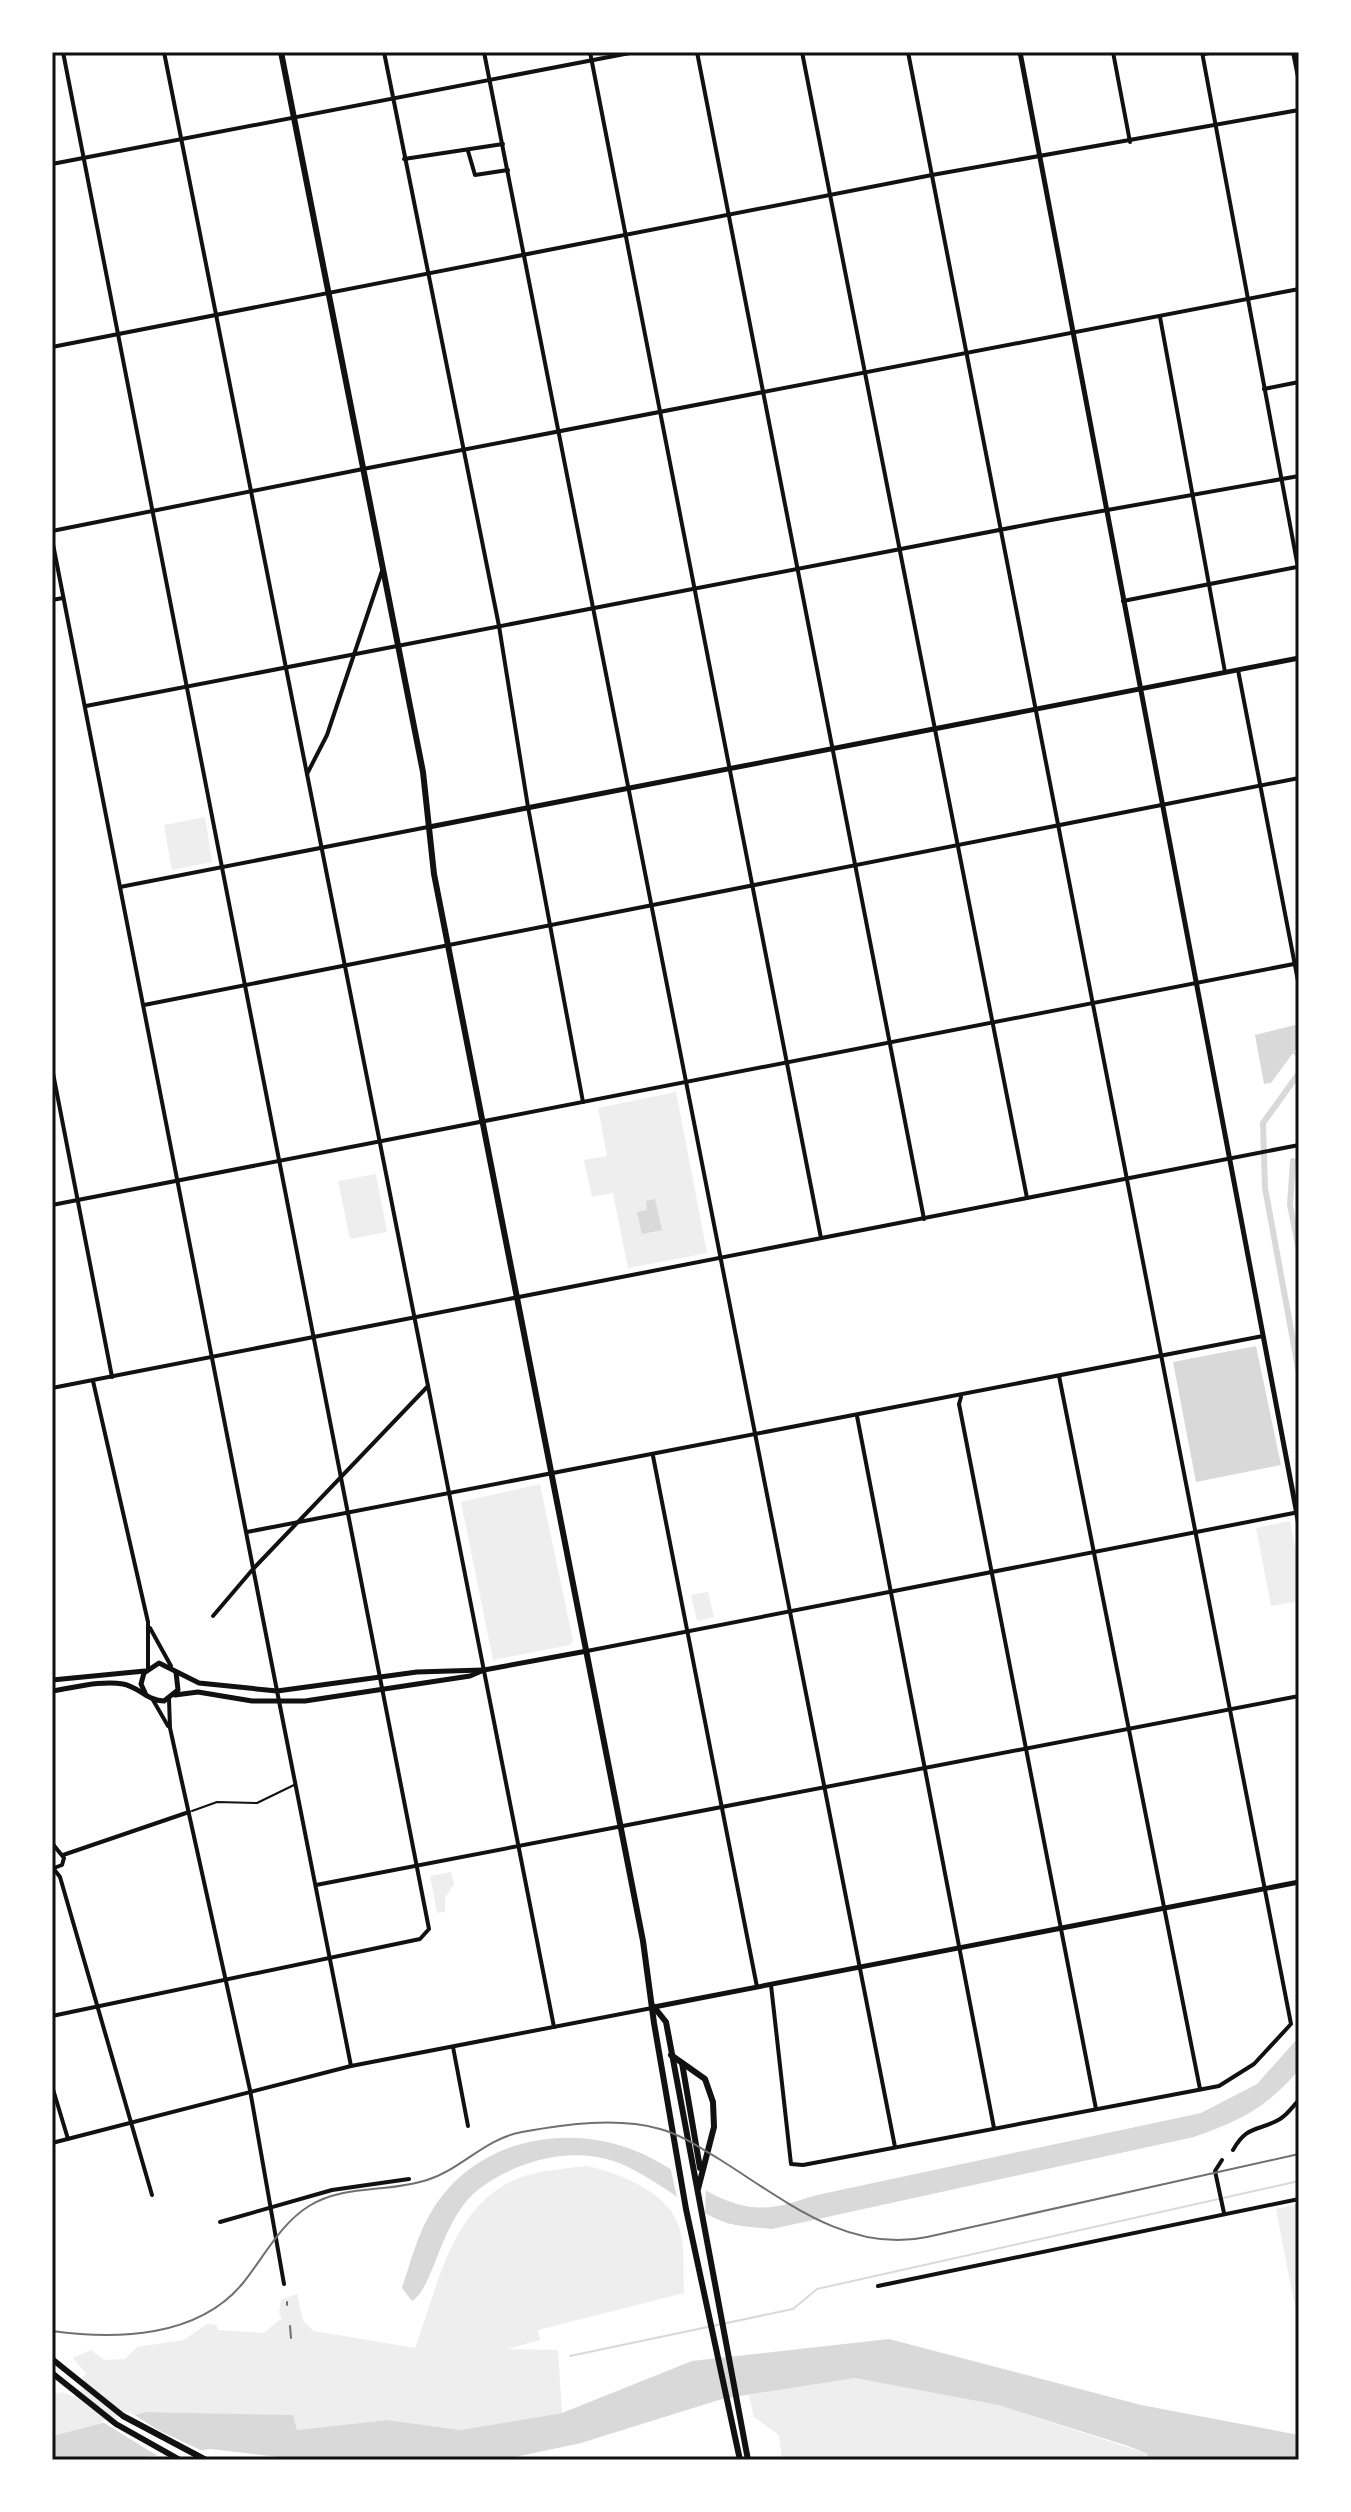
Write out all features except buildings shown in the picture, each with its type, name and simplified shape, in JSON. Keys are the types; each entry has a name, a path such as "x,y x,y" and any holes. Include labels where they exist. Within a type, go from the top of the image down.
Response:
{"main road":[{"path":"281,52 423,772 448,945 621,1827 686,2209 740,2460"},
{"path":"1020,52 1299,1525"},
{"path":"429,827 1299,658"},
{"path":"52,1680 147,1669 159,1663 199,1683 277,1691 417,1672 484,1670 587,1651"},
{"path":"173,1668 179,1685 175,1695"},
{"path":"146,1695 141,1684 147,1669"},
{"path":"52,1691 116,1683 133,1686 153,1700 198,1692 279,1701 325,1700 470,1676 484,1670"},
{"path":"654,2007 1299,1882"},
{"path":"654,2007 666,2022 748,2460"},
{"path":"671,2055 705,2079 713,2102 714,2127 696,2182"},
{"path":"682,2063 701,2172"},
{"path":"52,2359 101,2401 165,2441 206,2460"},
{"path":"52,2373 94,2409 180,2460"}],"street":[{"path":"52,2016 420,1939 428,1932 63,52"},
{"path":"164,52 178,140 217,316 554,2027"},
{"path":"384,52 499,626 528,807 583,1102"},
{"path":"484,52 895,2147"},
{"path":"590,52 821,1238"},
{"path":"52,164 635,52"},
{"path":"697,52 924,1219"},
{"path":"802,52 1027,1198"},
{"path":"771,1985 791,2164 803,2165 1200,2089 1235,2079 1291,2024 908,52"},
{"path":"1113,52 1130,142"},
{"path":"1293,52 1299,82"},
{"path":"1203,54 1299,573"},
{"path":"52,347 932,175 1299,110"},
{"path":"404,159 503,144"},
{"path":"468,151 475,175 508,170"},
{"path":"52,531 1299,289"},
{"path":"1160,317 1225,672"},
{"path":"1264,389 1299,382"},
{"path":"86,706 899,549 1299,476"},
{"path":"52,539 351,2066"},
{"path":"1123,601 1298,567"},
{"path":"307,774 323,745 382,571"},
{"path":"52,600 63,598"},
{"path":"1238,669 1299,986"},
{"path":"144,1005 1299,778"},
{"path":"120,887 429,827"},
{"path":"52,1205 1297,963"},
{"path":"52,1068 112,1377"},
{"path":"52,1388 1299,1145"},
{"path":"247,1532 1263,1336"},
{"path":"1059,1376 1200,2089"},
{"path":"93,1381 148,1622 147,1669"},
{"path":"213,1616 253,1569 428,1386"},
{"path":"962,1395 959,1404 1096,2109"},
{"path":"857,1415 994,2128"},
{"path":"652,1455 757,1987"},
{"path":"587,1651 1298,1512"},
{"path":"148,1622 173,1668"},
{"path":"316,1885 1299,1696"},
{"path":"169,1699 170,1728 250,2090 273,2207 284,2284"},
{"path":"153,1700 170,1728"},
{"path":"52,1843 54,1850 63,1855 189,1812"},
{"path":"60,1877 63,1855"},
{"path":"62,1865 53,1868 60,1877 152,2195"},
{"path":"52,2143 351,2066 654,2007"},
{"path":"453,2047 468,2126"},
{"path":"52,2086 68,2139"},
{"path":"1233,2150 1241,2137 1257,2125 1284,2117 1299,2100"},
{"path":"1222,2160 1215,2171 1224,2213"},
{"path":"220,2222 332,2190 409,2179"},
{"path":"878,2286 1299,2199"}],"lane":[{"path":"1203,54 1220,52"},
{"path":"189,1812 217,1802 257,1803 296,1785"}],"shaded area":[{"path":"205,817 212,862 172,870 164,825"},
{"path":"1299,1024 1299,1045 1271,1083 1264,1084 1255,1035"},
{"path":"676,1092 707,1253 628,1268 613,1193 592,1197 584,1160 607,1156 598,1108"},
{"path":"376,1174 387,1232 350,1239 338,1181"},
{"path":"655,1199 662,1230 642,1234 637,1212 647,1210 646,1201"},
{"path":"1256,1346 1281,1465 1196,1482 1173,1362"},
{"path":"540,1484 573,1641 570,1645 493,1660 461,1502"},
{"path":"1290,1521 1299,1567 1299,1601 1271,1606 1256,1528"},
{"path":"708,1592 714,1617 697,1621 691,1595"},
{"path":"451,1872 454,1884 445,1898 445,1912 437,1913 430,1876"},
{"path":"1299,2037 1299,2070 1287,2083 1252,2111 1194,2137 772,2229 724,2222 615,2161 574,2155 534,2162 514,2169 479,2189 455,2217 420,2293 412,2301 402,2288 425,2223 448,2188 471,2168 497,2153 524,2143 554,2138 584,2138 614,2144 643,2154 724,2199 752,2207 769,2207 1201,2113 1257,2084"},
{"path":"586,2166 628,2179 667,2206 675,2217 682,2238 684,2293 538,2330 540,2340 507,2349 558,2350 562,2413 460,2430 387,2420 297,2430 293,2415 146,2412 52,2436 52,2388 58,2394 62,2392 74,2397 86,2385 82,2377 86,2374 73,2358 91,2350 104,2360 125,2359 137,2347 184,2340 207,2324 217,2325 218,2330 264,2333 282,2318 279,2313 281,2300 297,2294 303,2321 314,2331 415,2348 450,2250 477,2207 519,2178 544,2171"},
{"path":"1299,2204 1299,2328 1276,2209"},
{"path":"889,2339 1141,2405 1299,2435 1299,2460 1148,2460 1148,2454 1128,2446 998,2405 855,2378 722,2399 581,2443 501,2460 304,2460 211,2449 120,2460 52,2460 52,2436 146,2412 293,2415 297,2430 387,2420 460,2430 562,2413 692,2361"},
{"path":"855,2378 998,2405 1148,2454 1148,2460 782,2460 779,2435 754,2417 749,2395"}],"pier":[{"path":"670,2166 706,2185 705,2217 678,2202"},
{"path":"130,2412 158,2430 207,2453 161,2458 101,2421"}],"waterway":[{"path":"1293,1052 1299,1057"},
{"path":"1299,1073 1263,1123 1265,1188 1299,1373"},
{"path":"1293,1161 1290,1205 1299,1250"},
{"path":"570,2356 793,2309 817,2289 1299,2181"}],"railway":[{"path":"52,2331 129,2334 180,2325 224,2301 243,2283 281,2231 309,2206 337,2194 427,2180 496,2141 522,2132 556,2126 626,2123 668,2132 698,2146 817,2219 870,2238 898,2240 927,2237 1299,2154"},
{"path":"290,2326 291,2338"}]}
